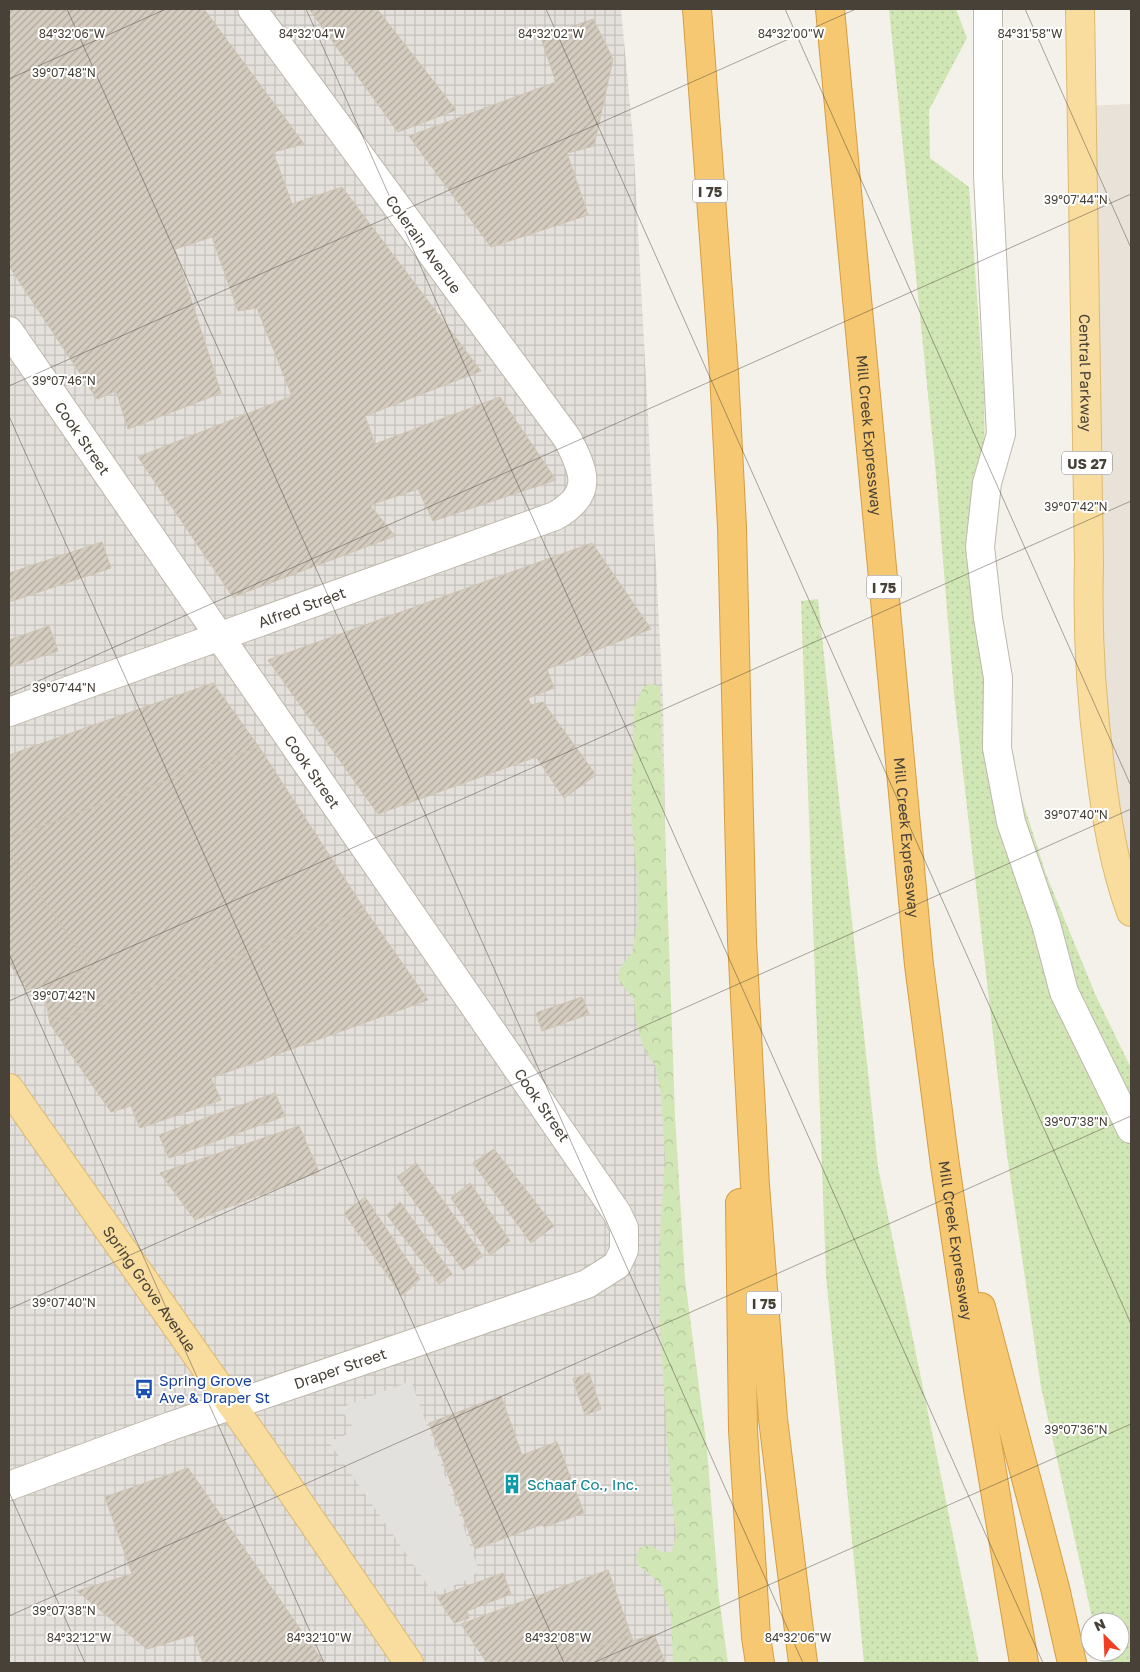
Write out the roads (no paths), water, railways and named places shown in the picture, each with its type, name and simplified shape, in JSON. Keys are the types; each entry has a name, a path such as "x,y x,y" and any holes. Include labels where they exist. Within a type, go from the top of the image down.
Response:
{"highway":[{"name":"I 75","path":"697,9 724,373 737,684 742,941 755,1185 773,1419 804,1663"},
{"name":"Mill Creek Expressway","path":"830,9 919,965 945,1165 978,1389 1024,1663"},
{"path":"742,941 739,1180 743,1421 756,1637 760,1663"},
{"path":"945,1165 1072,1663"}],"main road":[{"name":"Central Parkway","path":"1080,9 1089,552 1088,606 1092,705 1104,804 1122,887 1131,912"},
{"name":"Spring Grove Avenue","path":"9,1088 409,1663"}],"street":[{"name":"Colerain Avenue","path":"252,9 567,438 582,471 582,485"},
{"path":"988,9 988,176 1001,434 987,483 980,547 988,618 998,678 998,748 1011,822 1046,924 1064,992 1131,1129"},
{"name":"Cook Street","path":"9,332 617,1212"},
{"name":"Alfred Street","path":"9,712 555,516 569,508 578,498 582,485"},
{"name":"Draper Street","path":"9,1486 231,1405 587,1284 617,1266 624,1250 624,1228 617,1212"}],"place":[{"name":"Spring Grove Ave & Draper St","path":"144,1389"},
{"name":"Schaaf Co., Inc.","path":"512,1484"}]}
